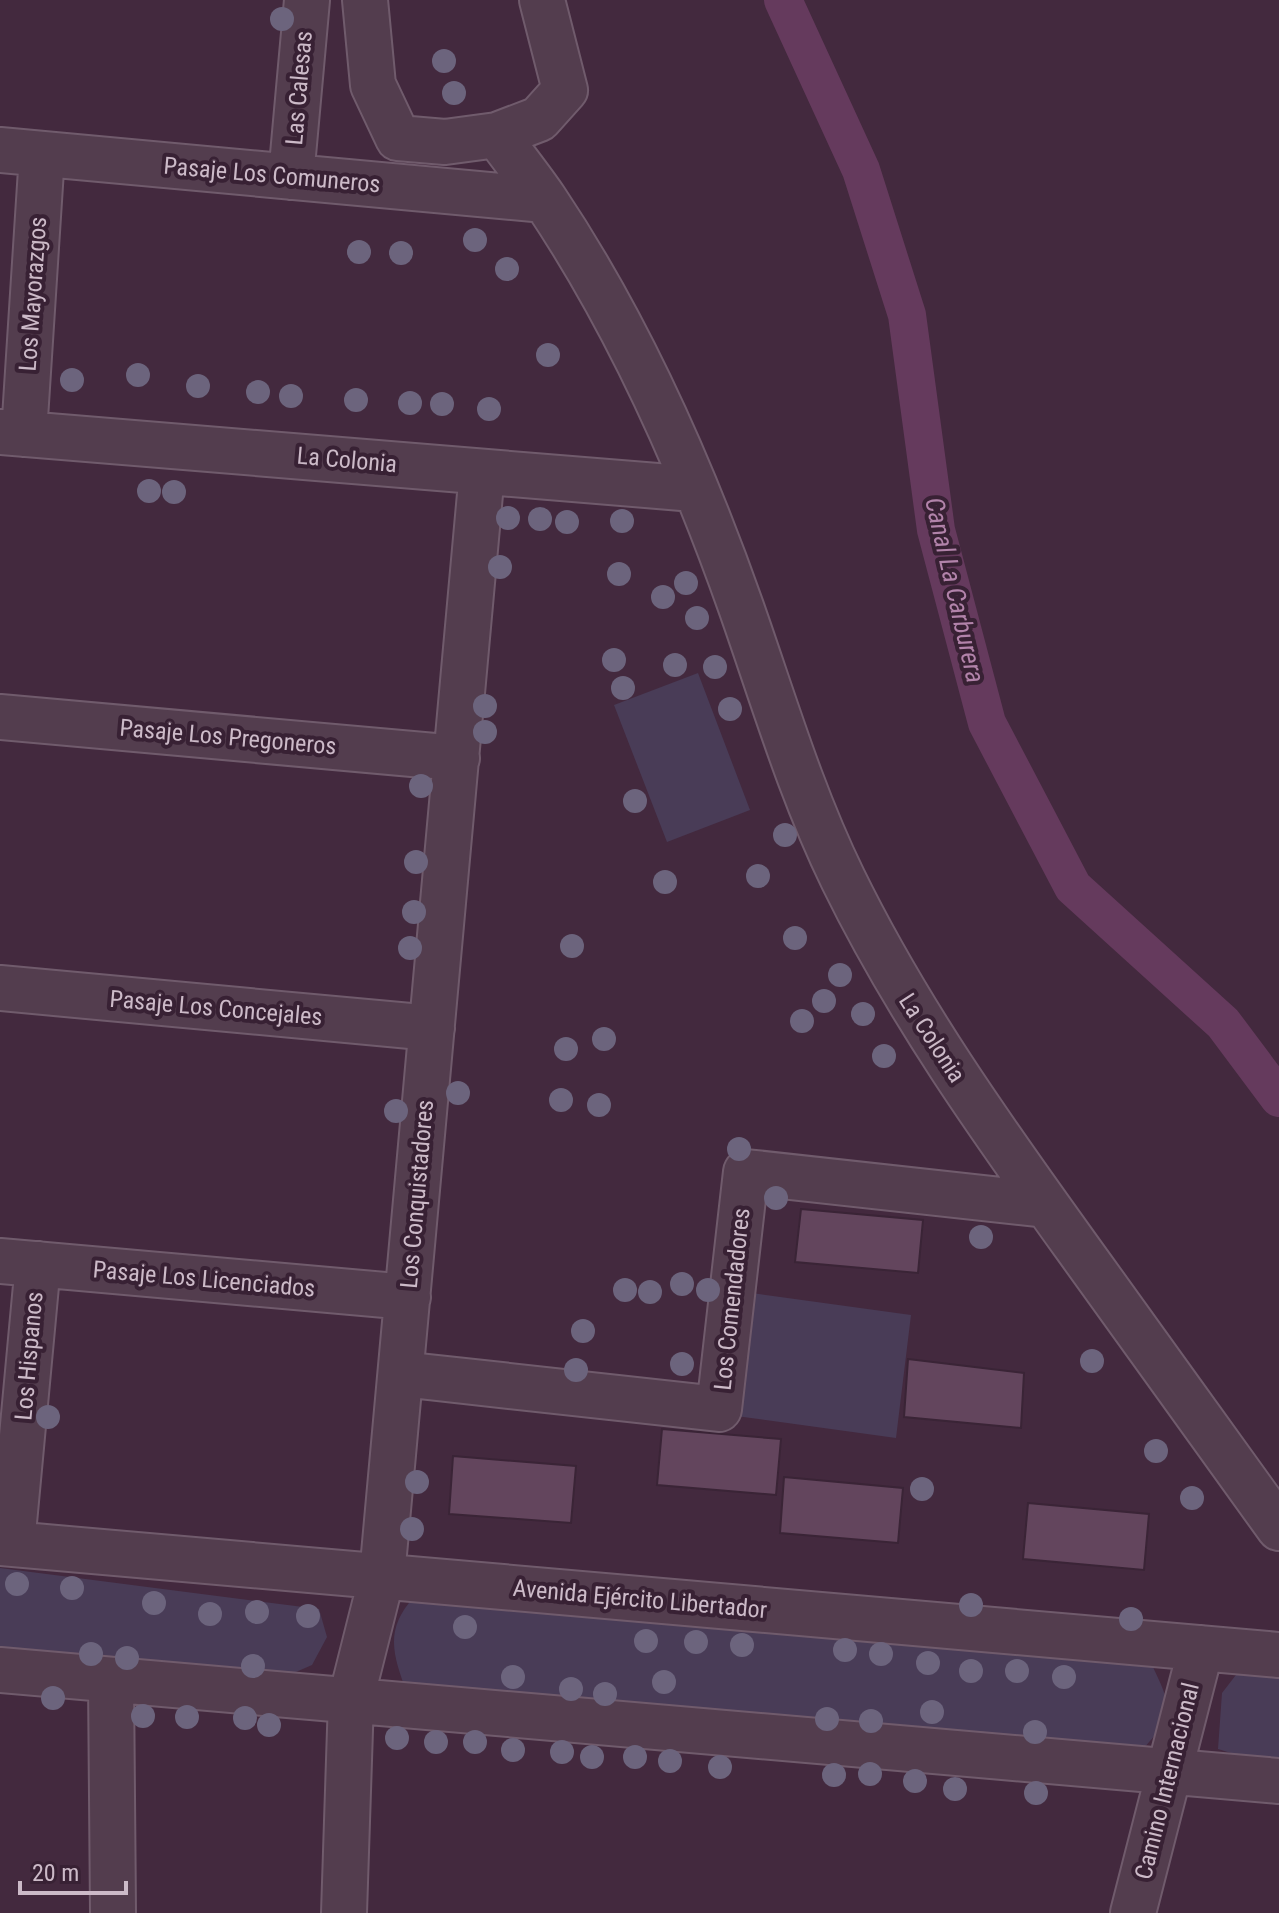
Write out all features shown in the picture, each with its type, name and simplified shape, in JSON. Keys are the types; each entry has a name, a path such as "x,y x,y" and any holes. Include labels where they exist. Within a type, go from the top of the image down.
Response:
{"street":[{"name":"Las Calesas","path":"291,177 307,0"},
{"path":"365,0 373,85 398,138 445,142 497,135 539,119 565,90 542,0"},
{"name":"La Colonia","path":"497,135 545,200 625,340 661,414 740,605 806,795 847,888 898,984 930,1037 1046,1205 1279,1528"},
{"name":"Pasaje Los Comuneros","path":"21,152 545,200"},
{"name":"Los Mayorazgos","path":"12,433 21,152"},
{"name":"La Colonia","path":"12,433 694,489"},
{"name":"Los Conquistadores","path":"344,1913 351,1699 382,1576 482,472"},
{"name":"Pasaje Los Pregoneros","path":"0,717 457,758"},
{"name":"Pasaje Los Concejales","path":"0,988 432,1028"},
{"name":"Los Comendadores","path":"401,1374 719,1409 746,1172 1046,1205"},
{"name":"Pasaje Los Licenciados","path":"19,1262 408,1297"},
{"name":"Los Hispanos","path":"6,1544 19,1262"},
{"name":"Avenida Ejército Libertador","path":"6,1544 1279,1655"},
{"name":"Camino Internacional","path":"1133,1913 1201,1648"},
{"path":"0,1670 1279,1781"},
{"path":"111,1680 113,1913"}],"shaded area":[{"path":"698,673 750,810 667,842 614,705"},
{"path":"752,1293 911,1315 896,1438 736,1416"},
{"path":"0,1568 319,1609 327,1637 312,1665 282,1678 0,1653"},
{"path":"414,1597 1152,1665 1164,1692 1167,1711 1160,1729 1140,1752 407,1693 394,1643 398,1621"},
{"path":"1239,1671 1279,1678 1279,1761 1247,1758 1218,1749 1222,1693"}],"building":[{"path":"801,1209 923,1220 918,1273 795,1262"},
{"path":"908,1359 1024,1373 1021,1428 904,1417"},
{"path":"662,1429 781,1439 776,1495 657,1485"},
{"path":"453,1456 576,1466 571,1523 449,1514"},
{"path":"784,1477 903,1488 898,1543 780,1533"},
{"path":"1028,1503 1149,1514 1144,1570 1023,1559"}],"waterway":[{"name":"Canal La Carburera","path":"783,0 861,170 907,315 936,530 987,723 1073,887 1223,1023 1279,1098"}]}
